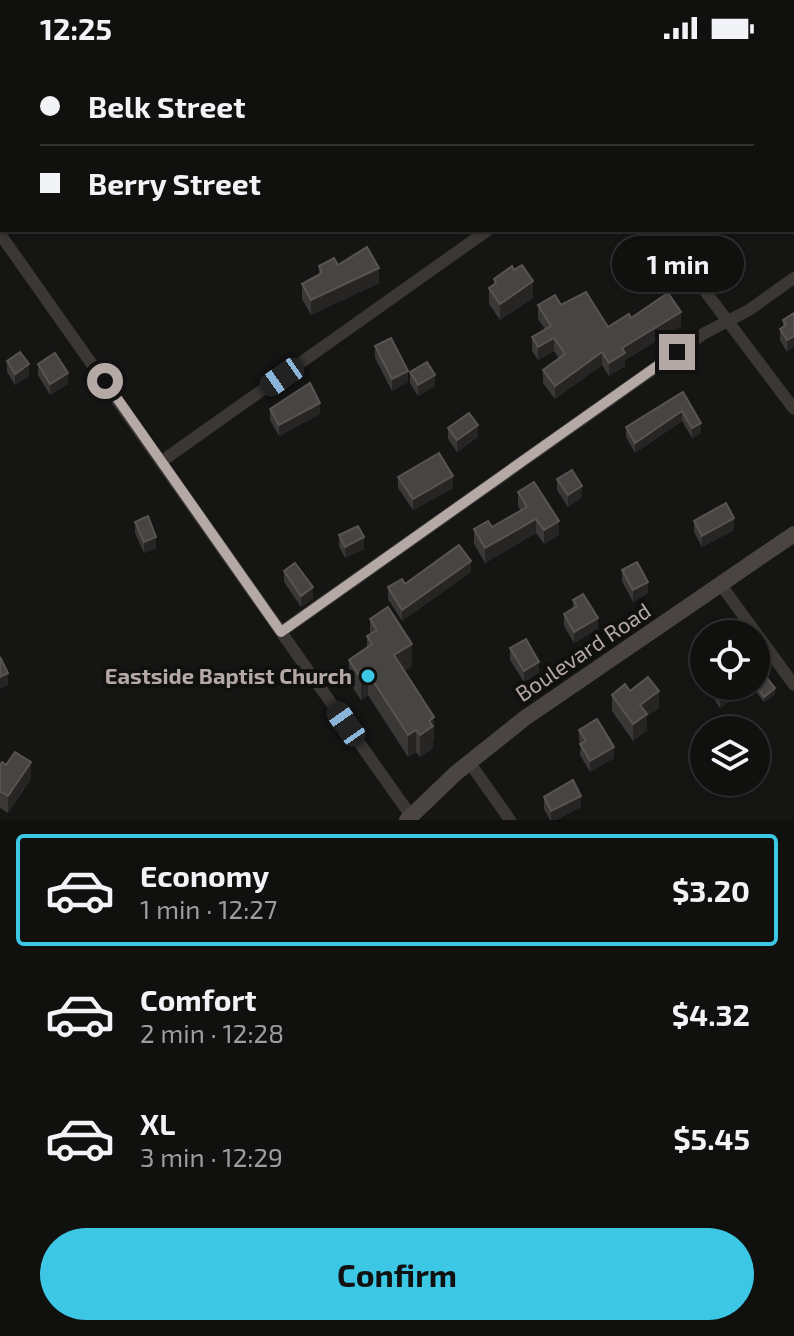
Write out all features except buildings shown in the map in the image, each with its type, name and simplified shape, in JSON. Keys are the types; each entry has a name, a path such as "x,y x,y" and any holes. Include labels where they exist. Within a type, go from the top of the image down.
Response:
{"street":[{"path":"162,461 485,232"},
{"path":"661,232 794,409"},
{"path":"0,234 162,461 409,818"},
{"path":"281,632 703,334 794,278"},
{"name":"Boulevard Road","path":"409,818 469,762 525,718 794,534"},
{"path":"721,585 794,685"},
{"path":"469,762 510,820"}],"place":[{"name":"Eastside Baptist Church","path":"368,676"}],"route":[{"path":"105,381 281,632 677,352"}]}
